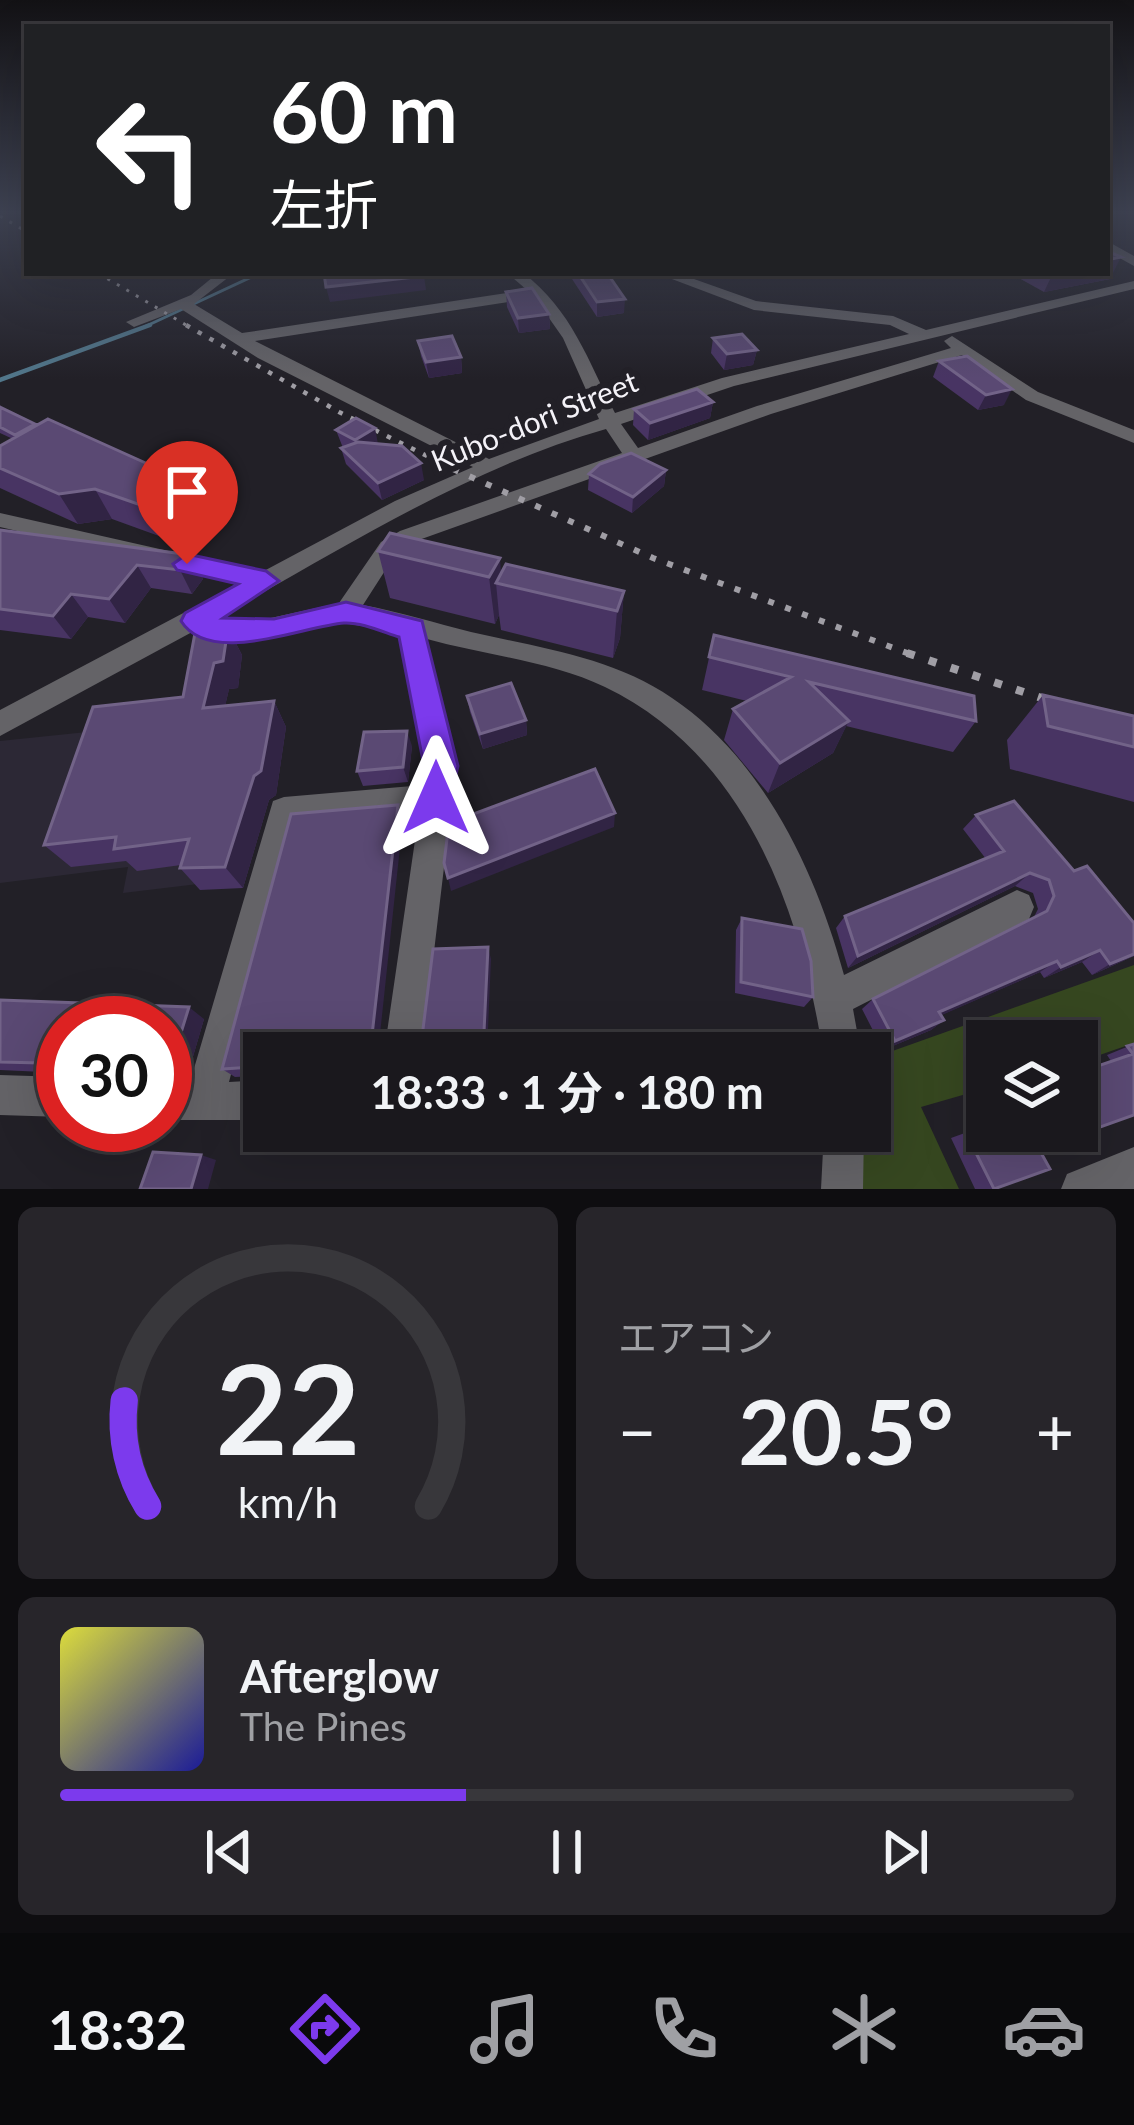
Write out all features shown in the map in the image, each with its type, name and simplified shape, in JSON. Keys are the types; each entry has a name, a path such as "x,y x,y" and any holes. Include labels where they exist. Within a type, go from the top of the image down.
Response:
{"street":[{"path":"134,322 187,306 224,276"},
{"path":"517,276 573,332 608,418 633,455"},
{"path":"672,276 754,305 893,321 934,334 1032,396 1134,437"},
{"name":"Kubo-dori Street","path":"0,724 403,506 608,418 728,382 1134,285"},
{"path":"238,339 537,293"},
{"path":"187,306 238,339 489,467"},
{"path":"346,612 389,547 408,536 633,455 962,350"},
{"path":"0,520 266,581"},
{"path":"195,621 236,632 274,629 346,612 614,679 655,702 705,746 753,803 790,864 836,998 840,1032"},
{"path":"406,1032 441,766 412,629"},
{"path":"0,705 54,692"},
{"path":"192,1078 284,811 436,798"},
{"path":"836,998 1017,908"},
{"path":"0,1095 36,1096"},
{"path":"192,1101 243,1100"},
{"path":"842,1189 843,1152"},
{"path":"1082,1189 1134,1168"}],"shaded area":[{"path":"232,717 198,884 123,893 128,867 0,883 0,741"}],"green space":[{"path":"1134,965 1134,1043 1098,1056 1098,1020 980,1020"},
{"path":"966,1025 966,1094 921,1107 959,1189 856,1189 857,1152 891,1152 891,1052"}],"building":[{"path":"324,276 424,276 326,287"},
{"path":"580,276 609,276 625,299 597,302"},
{"path":"532,288 549,314 518,318 506,292"},
{"path":"742,334 757,350 727,354 713,338"},
{"path":"452,336 461,357 426,362 418,341"},
{"path":"967,356 1012,389 986,395 939,361"},
{"path":"697,389 713,402 650,423 634,409"},
{"path":"0,407 35,424 15,435 0,427"},
{"path":"356,418 375,428 355,440 336,430"},
{"path":"48,419 190,483 155,510 95,489 59,494 0,468 0,446"},
{"path":"358,442 402,446 421,463 378,483 341,448"},
{"path":"631,453 666,470 633,497 589,474 600,464"},
{"path":"0,530 191,555 180,570 137,565 109,599 71,594 53,616 0,609"},
{"path":"390,533 500,558 489,577 378,551"},
{"path":"506,564 624,591 617,611 496,583"},
{"path":"228,628 223,661 214,663 203,708 274,701 261,771 254,776 225,867 180,868 189,839 114,849 116,837 44,845 93,707 183,697 195,633"},
{"path":"714,635 974,696 976,721 809,682 849,721 780,763 733,709 791,677 709,657"},
{"path":"511,683 526,720 480,734 467,696"},
{"path":"1043,695 1134,716 1134,747 1048,726"},
{"path":"407,731 403,767 357,771 364,732"},
{"path":"595,769 615,813 448,878 444,863 449,823"},
{"path":"1014,801 1074,871 1087,866 1134,923 1134,954 1110,964 1100,950 1061,967 1057,961 939,1012 944,1020 895,1041 873,999 1047,911 1054,896 1049,880 1030,873 858,956 845,916 1004,851 976,815"},
{"path":"398,805 372,1032 243,1032 243,1068 222,1069 291,814"},
{"path":"742,918 802,929 811,961 813,997 741,982"},
{"path":"488,947 484,1032 423,1032 433,949"},
{"path":"0,1000 36,1001 36,1063 0,1062"},
{"path":"1134,1044 1134,1115 1098,1128 1098,1066 1133,1054 1127,1046"},
{"path":"153,1152 201,1155 191,1189 140,1189"},
{"path":"976,1152 1041,1152 1050,1169 994,1189"}],"waterway":[{"path":"143,328 254,276"},
{"path":"143,328 150,325"},
{"path":"0,380 143,328"}],"railway":[{"path":"103,276 191,328"},
{"path":"186,325 339,412 453,469"},
{"path":"453,469 653,558 915,656"},
{"path":"453,469 459,472"},
{"path":"907,653 1134,729"}],"route":[{"path":"187,564 266,581 195,621 211,629 274,629 346,612 412,629 441,766 436,798"}]}
